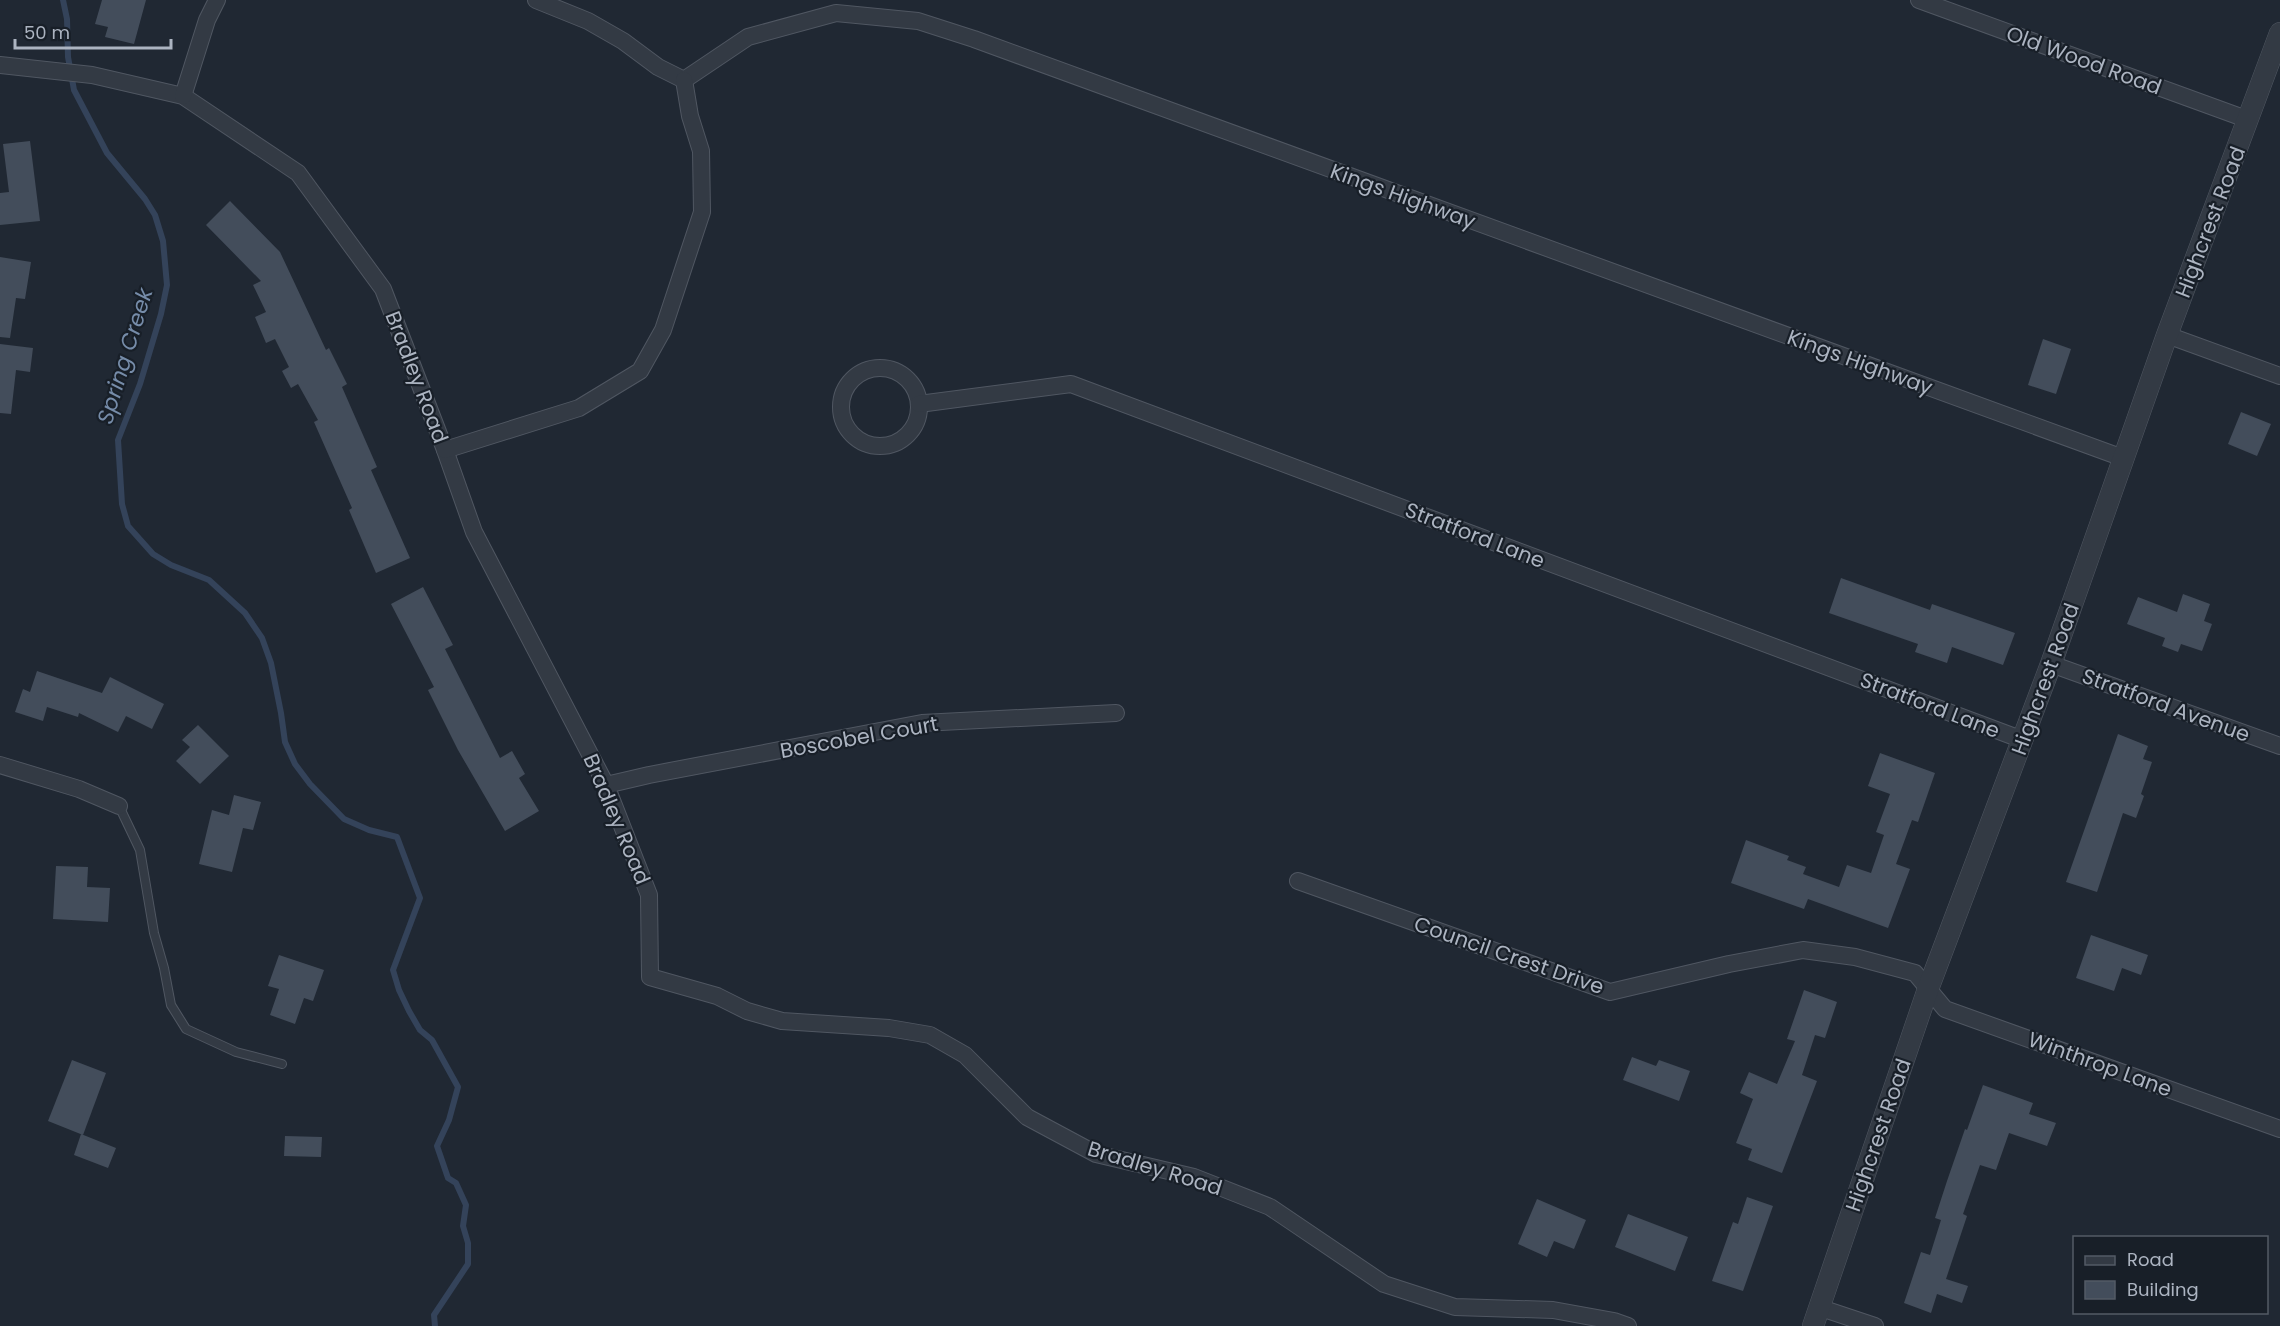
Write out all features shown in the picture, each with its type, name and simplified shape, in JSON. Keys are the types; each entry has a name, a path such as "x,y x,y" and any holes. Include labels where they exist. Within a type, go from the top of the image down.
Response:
{"street":[{"path":"183,96 207,20 217,0"},
{"path":"445,450 579,408 640,371 663,330 702,212 701,151 690,116 684,80 657,67 623,41 588,21 536,0"},
{"name":"Old Wood Road","path":"1919,0 2249,120"},
{"name":"Kings Highway","path":"684,80 748,37 836,13 918,21 974,39 2124,458"},
{"name":"Highcrest Road","path":"1816,1316 1928,989 2051,664 2167,335 2280,33"},
{"name":"Bradley Road","path":"0,64 92,75 183,96 298,173 383,289 474,532 606,785 649,895 650,977 717,996 747,1011 782,1021 889,1028 930,1035 964,1055 1027,1117 1096,1154 1194,1177 1270,1208 1384,1284 1455,1307 1553,1310 1614,1321 1628,1326"},
{"path":"2167,335 2280,376"},
{"path":"874,368 899,373 909,381 916,392 919,404 918,417 908,433 893,444 880,446 867,444 856,438 843,417 843,398 852,381 862,373 874,368"},
{"name":"Stratford Lane","path":"919,404 1071,384 2023,740"},
{"name":"Stratford Avenue","path":"2051,664 2280,746"},
{"name":"Boscobel Court","path":"606,785 922,723 1116,713"},
{"path":"0,765 79,789 119,806"},
{"name":"Council Crest Drive","path":"1298,881 1610,992 1729,964 1803,950 1855,957 1915,973 1928,989"},
{"name":"Winthrop Lane","path":"1928,989 1945,1009 2280,1129"},
{"path":"1816,1316 1875,1326"}],"lane":[{"path":"119,806 140,850 154,933 171,1005 186,1029 236,1052 282,1064"}],"building":[{"path":"102,0 146,0 134,44 105,37 108,27 95,24"},
{"path":"30,141 40,221 0,225 0,193 9,192 3,144"},
{"path":"230,201 280,252 326,350 329,348 347,384 342,387 377,467 371,470 410,558 376,573 349,510 352,508 314,422 318,420 298,384 291,388 282,371 289,367 275,339 266,343 255,317 266,312 253,285 261,281 206,225"},
{"path":"0,257 31,262 25,299 16,298 10,338 0,337"},
{"path":"2043,339 2071,349 2056,394 2028,385"},
{"path":"0,344 33,348 30,372 16,370 11,414 0,413"},
{"path":"2241,412 2271,424 2257,456 2228,444"},
{"path":"1841,578 1930,610 1932,604 2015,633 2003,665 1952,647 1947,663 1915,652 1918,644 1829,613"},
{"path":"423,587 453,645 445,649 500,758 512,751 525,774 519,778 539,811 505,831 458,750 428,690 434,687 391,604"},
{"path":"2183,594 2210,604 2204,621 2212,624 2202,651 2181,644 2178,652 2162,646 2165,638 2127,624 2138,597 2177,612"},
{"path":"37,671 102,693 110,677 164,704 152,729 126,716 118,732 79,713 78,717 47,707 43,721 15,712 23,689 30,692"},
{"path":"198,725 229,756 200,784 176,761 190,747 182,740"},
{"path":"2118,734 2148,746 2143,759 2152,762 2136,818 2123,813 2097,892 2066,882"},
{"path":"1880,753 1935,773 1918,822 1912,820 1896,864 1910,869 1888,928 1808,899 1804,909 1731,883 1746,840 1789,856 1787,860 1806,867 1803,874 1839,887 1847,865 1871,873 1884,835 1876,832 1890,794 1868,786"},
{"path":"234,795 261,802 253,830 243,828 232,872 199,864 212,810 229,815"},
{"path":"56,866 88,867 87,887 110,888 108,922 53,919"},
{"path":"2091,935 2148,955 2141,975 2122,968 2114,991 2076,978"},
{"path":"279,955 324,970 313,1001 304,998 295,1024 270,1015 279,989 268,986"},
{"path":"1804,990 1837,1002 1825,1038 1815,1035 1802,1075 1817,1081 1782,1173 1748,1160 1752,1149 1736,1143 1753,1099 1740,1093 1749,1072 1777,1084 1795,1041 1787,1039"},
{"path":"1632,1057 1656,1066 1659,1060 1690,1071 1679,1101 1623,1080"},
{"path":"72,1060 106,1073 83,1135 48,1121"},
{"path":"1983,1085 2033,1103 2029,1114 2056,1123 2047,1146 2009,1133 1996,1170 1980,1165 1963,1214 1967,1216 1946,1279 1968,1286 1962,1303 1937,1294 1931,1313 1904,1303 1921,1252 1930,1255 1941,1220 1935,1218 1965,1129 1967,1130"},
{"path":"81,1134 116,1148 108,1168 74,1155"},
{"path":"285,1136 322,1137 321,1157 284,1156"},
{"path":"1747,1197 1773,1206 1743,1291 1712,1281 1733,1222 1738,1224"},
{"path":"1537,1199 1586,1220 1574,1249 1554,1241 1547,1257 1518,1244"},
{"path":"1628,1214 1688,1237 1675,1271 1615,1247"}],"waterway":[{"name":"Spring Creek","path":"63,0 67,19 68,57 74,90 107,153 145,199 155,215 163,241 167,285 161,314 140,384 118,440 122,504 128,526 153,554 171,565 209,580 245,613 262,638 271,663 285,742 295,764 310,784 344,819 369,830 397,837 420,898 393,970 409,1011 420,1030 432,1040 458,1087 449,1120 437,1146 448,1178 456,1183 466,1205 463,1226 468,1243 468,1264 434,1315 435,1326"}]}
